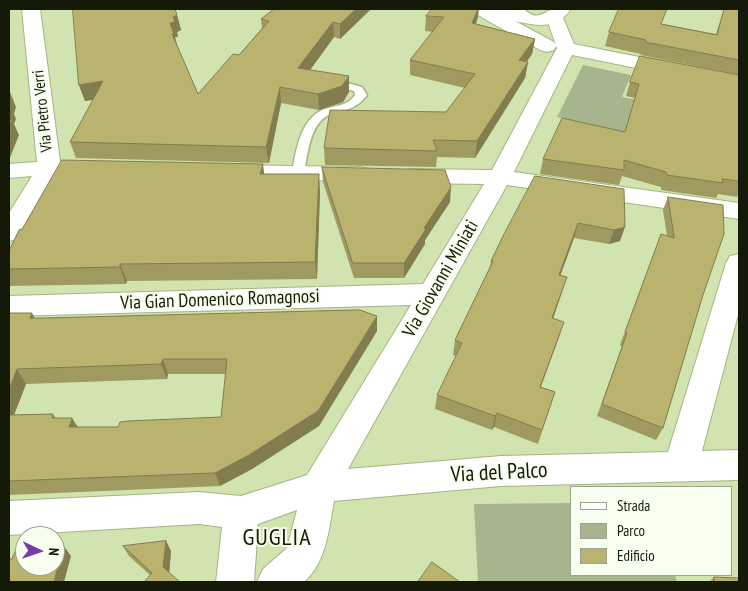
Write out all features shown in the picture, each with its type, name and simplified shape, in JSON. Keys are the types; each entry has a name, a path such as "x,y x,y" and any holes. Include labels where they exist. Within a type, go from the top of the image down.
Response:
{"street":[{"name":"Via Pietro Verri","path":"9,233 49,168 31,9"},
{"path":"479,11 522,15 540,20 558,12 556,54"},
{"path":"479,11 556,54 739,83"},
{"path":"522,15 556,54"},
{"name":"Via Giovanni Miniati","path":"319,486 500,177 556,54"},
{"path":"9,171 49,168 119,170"},
{"path":"208,171 500,177 739,210"},
{"path":"682,466 739,263"},
{"name":"Via Gian Domenico Romagnosi","path":"9,306 432,294"},
{"name":"Via del Palco","path":"241,513 319,486 473,473 739,465"},
{"path":"276,582 302,560 311,531 319,486"},
{"path":"9,518 199,508 241,513 235,582"}],"lane":[{"path":"298,173 302,149 317,117 325,112 347,108 356,104 361,95 358,89 322,80"}],"green space":[{"path":"583,65 631,75 622,97 649,102 655,139 557,117"},
{"path":"570,503 570,576 675,576 677,582 478,582 474,504"}],"building":[{"path":"73,9 175,9 177,15 173,17 175,22 170,23 174,34 172,34 198,94 233,54 239,55 269,21 261,19 274,9 356,9 340,24 333,22 298,68 349,76 342,86 318,94 280,87 266,147 70,142 103,81 79,85"},
{"path":"432,9 478,9 472,23 535,39 519,60 528,62 477,141 433,140 437,151 324,148 330,110 446,112 475,74 410,60 444,17 426,16"},
{"path":"619,9 667,9 661,24 717,35 724,9 739,9 739,60 645,42 646,40 609,32"},
{"path":"640,56 739,75 739,181 722,179 723,183 667,175 666,172 624,160 624,170 543,159 562,118 625,132 639,84 630,82"},
{"path":"62,160 263,164 260,174 319,174 315,262 120,264 120,267 9,269 9,251 19,230 22,229"},
{"path":"322,167 445,170 451,187 404,263 353,263"},
{"path":"535,176 624,189 625,227 614,230 578,223 559,275 567,277 552,318 564,322 540,387 555,392 542,430 497,413 495,416 437,395 462,343 455,340 504,234"},
{"path":"668,197 723,205 724,234 703,295 663,428 602,404 627,333 625,332 661,234 674,238"},
{"path":"360,310 377,316 318,411 249,455 215,473 9,481 9,415 53,414 52,418 72,418 69,427 118,427 120,422 128,421 221,417 227,359 163,359 161,364 17,369 9,390 9,313 32,313 30,318"},
{"path":"166,541 163,567 180,582 144,582 152,573 123,546"},
{"path":"15,552 15,576 55,576 54,582 9,582 9,559 12,559"},
{"path":"432,562 460,582 418,582"},
{"path":"714,577 739,578 739,582 715,582"}],"district":[{"name":"GUGLIA","path":"277,538"}]}
